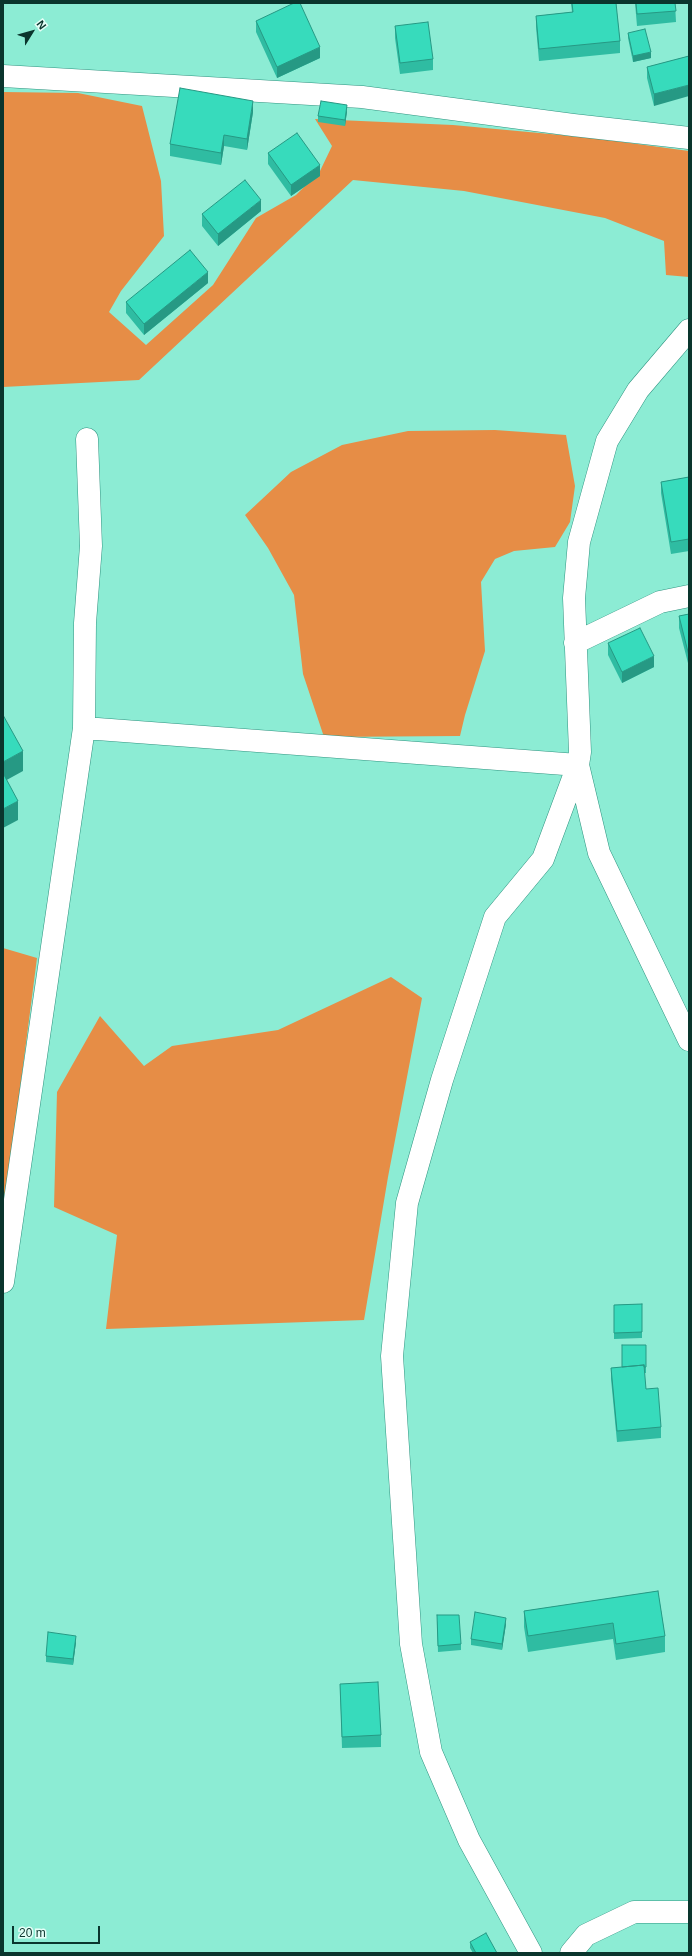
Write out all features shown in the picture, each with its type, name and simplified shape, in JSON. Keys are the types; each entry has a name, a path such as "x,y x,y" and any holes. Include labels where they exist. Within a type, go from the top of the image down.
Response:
{"street":[{"path":"3,76 362,98 689,138"},
{"path":"531,1953 469,1840 431,1752 411,1644 392,1356 407,1203 442,1080 494,917 543,859 578,765 580,752 574,598 579,542 608,441 638,390 689,330"},
{"path":"3,1282 84,728 85,623 91,546 87,439"},
{"path":"575,643 660,602 689,596"},
{"path":"84,728 578,765"},
{"path":"578,765 599,852 689,1040"},
{"path":"571,1953 586,1935 634,1912 689,1912"}],"shaded area":[{"path":"3,92 78,93 142,106 161,181 164,236 121,291 109,312 146,345 213,285 256,218 296,195 320,171 332,146 315,119 453,125 593,138 689,151 689,277 666,275 664,241 605,218 464,191 353,180 139,380 3,387"},
{"path":"495,430 566,435 575,486 570,522 555,547 514,551 495,559 481,582 485,651 460,736 324,737 303,674 294,595 268,548 245,515 291,472 342,445 408,431"},
{"path":"3,948 37,958 3,1221"},
{"path":"391,977 422,998 388,1177 364,1320 106,1329 117,1235 54,1207 57,1092 100,1016 144,1066 172,1046 278,1030"}],"building":[{"path":"294,3 300,3 320,47 277,67 256,21"},
{"path":"572,3 616,3 620,41 539,49 536,16 573,12"},
{"path":"636,3 675,3 676,11 637,14"},
{"path":"428,22 433,59 400,63 395,26"},
{"path":"645,29 651,52 633,56 628,33"},
{"path":"689,56 689,85 654,94 647,67"},
{"path":"180,88 253,101 247,139 224,135 221,153 170,144"},
{"path":"321,101 347,105 345,120 318,116"},
{"path":"297,133 320,165 291,185 268,153"},
{"path":"245,180 261,200 218,234 202,214"},
{"path":"190,250 208,272 144,324 126,302"},
{"path":"689,477 689,539 671,542 661,482"},
{"path":"689,614 689,656 679,616"},
{"path":"640,628 654,656 622,672 608,643"},
{"path":"3,715 23,751 3,762"},
{"path":"3,773 18,801 3,809"},
{"path":"642,1304 642,1332 614,1333 614,1305"},
{"path":"622,1345 646,1345 646,1367 644,1367 644,1365 622,1367"},
{"path":"644,1365 646,1389 658,1388 661,1427 617,1431 611,1368"},
{"path":"658,1591 665,1636 616,1644 613,1623 528,1636 524,1611"},
{"path":"475,1612 506,1618 502,1644 471,1639"},
{"path":"437,1615 459,1615 461,1644 438,1646"},
{"path":"48,1632 76,1636 73,1659 46,1656"},
{"path":"378,1682 381,1735 342,1737 340,1684"},
{"path":"486,1933 497,1953 476,1953 470,1942"}]}
